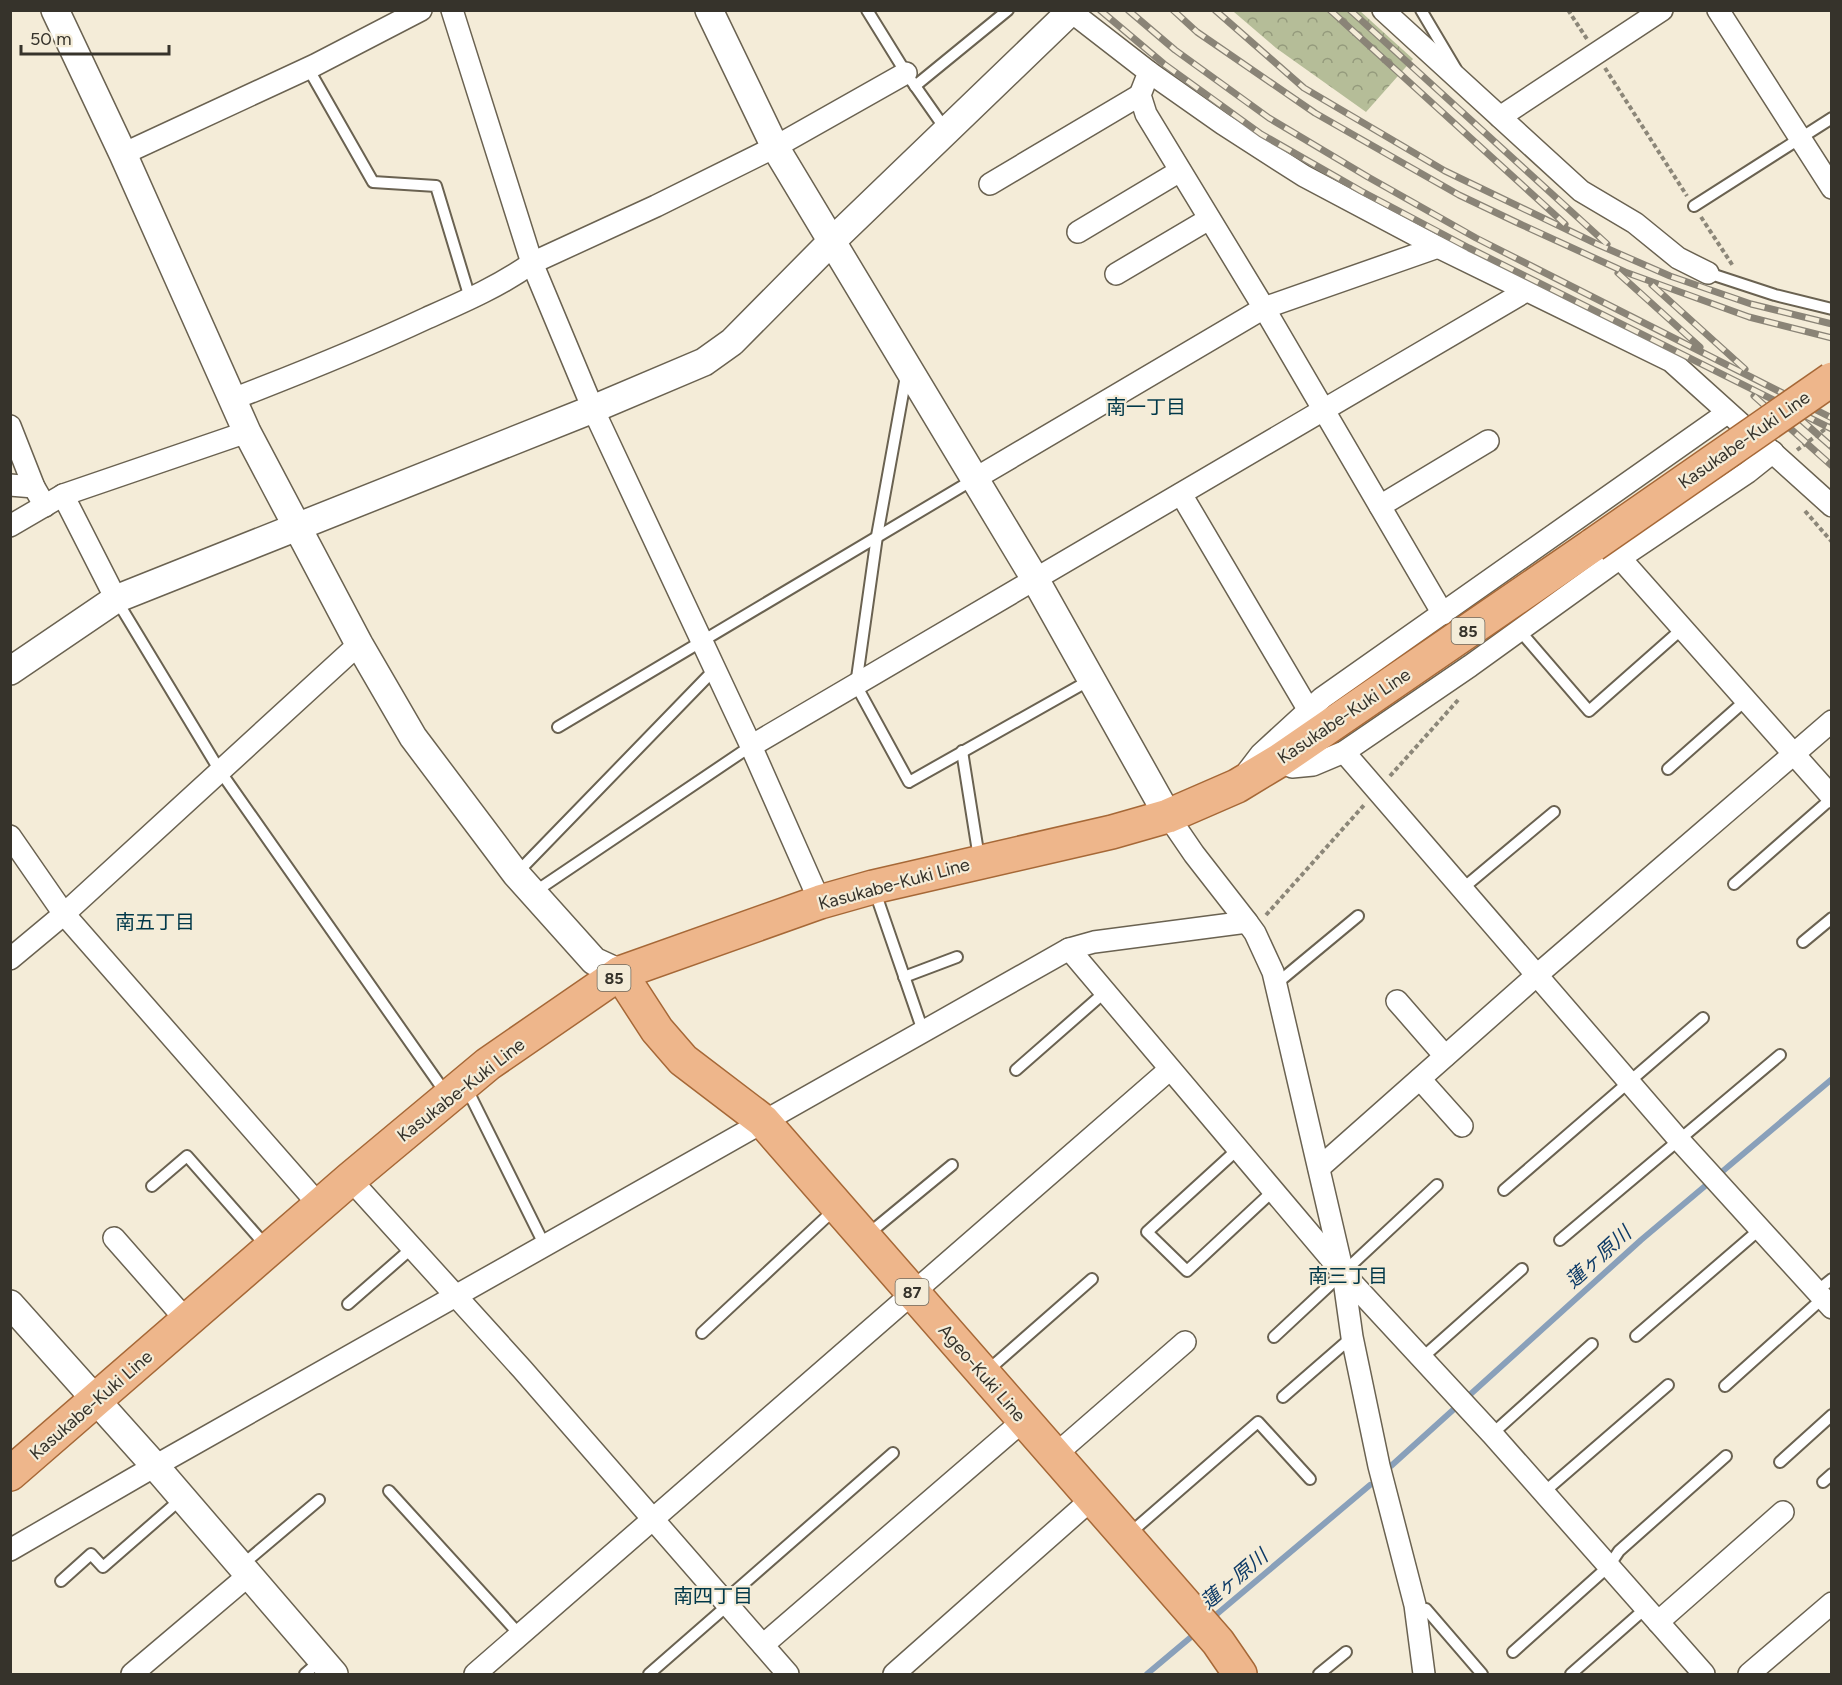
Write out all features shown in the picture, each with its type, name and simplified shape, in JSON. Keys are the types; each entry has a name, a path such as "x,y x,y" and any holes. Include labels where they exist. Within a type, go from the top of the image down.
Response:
{"main road":[{"name":"Kasukabe-Kuki Line","path":"10,1474 350,1179 488,1064 620,973 820,902 873,887 1168,816 1237,786 1606,551 1832,379"},
{"name":"Ageo-Kuki Line","path":"620,973 657,1030 682,1060 763,1121 1204,1626 1240,1674"}],"street":[{"path":"55,10 123,154 248,432 359,644 413,737 524,884 594,961 620,973"},
{"path":"123,154 308,68 421,10"},
{"path":"452,10 532,263 593,408 751,747 820,902"},
{"path":"709,10 775,147 976,478 1168,816 1194,854 1247,922 1273,972 1344,1273 1352,1337 1379,1466 1415,1605 1424,1674"},
{"path":"1383,10 1588,196 1635,223 1678,258 1708,273"},
{"path":"1500,117 1662,10"},
{"path":"1718,10 1832,188"},
{"path":"10,671 116,599 704,362 732,342 831,242 1071,11 1149,72 1223,124 1304,176 1438,248 1671,361 1727,413 1783,453 1832,506"},
{"path":"990,184 1140,95 1149,72"},
{"path":"233,399 361,349 470,298 532,263 656,206 911,80"},
{"path":"1140,95 1146,114 1264,308 1443,614"},
{"path":"1078,232 1180,171"},
{"path":"1116,274 1209,219"},
{"path":"976,478 1264,308 1438,248"},
{"path":"751,747 1526,291"},
{"path":"1237,786 1261,754 1308,710 1727,413"},
{"path":"10,426 34,487"},
{"path":"10,526 54,500 248,432"},
{"path":"1380,506 1488,441"},
{"path":"1280,760 1292,767 1313,765 1344,752 1520,631 1606,551 1783,453"},
{"path":"10,485 34,487 54,500 116,599"},
{"path":"1181,494 1308,710"},
{"path":"1606,551 1683,628 1832,797"},
{"path":"10,959 64,914 359,644"},
{"path":"1319,1168 1832,721"},
{"path":"1344,752 1759,1230 1826,1294"},
{"path":"10,836 64,914 320,1206"},
{"path":"10,1550 1069,949 1094,942 1247,922"},
{"path":"1069,949 1169,1070 1344,1273 1423,1357 1704,1674"},
{"path":"1397,1001 1445,1056"},
{"path":"476,1674 1169,1070"},
{"path":"1420,1079 1462,1126"},
{"path":"350,1179 788,1674"},
{"path":"114,1238 187,1322"},
{"path":"10,1304 246,1570 320,1670"},
{"path":"1055,1455 1185,1342"},
{"path":"763,1645 1024,1420"},
{"path":"894,1674 1093,1498"},
{"path":"1652,1615 1784,1512"},
{"path":"132,1674 246,1570"},
{"path":"1749,1674 1832,1603"}],"lane":[{"path":"867,10 946,130"},
{"path":"911,80 1008,10"},
{"path":"1421,10 1452,60 1462,83"},
{"path":"308,68 373,182 436,186 470,298"},
{"path":"1694,206 1832,118"},
{"path":"1708,273 1746,287 1832,309"},
{"path":"908,367 877,536 856,685 909,782 1090,680"},
{"path":"558,727 976,478"},
{"path":"116,599 220,771 457,1091 545,1245"},
{"path":"1520,631 1589,711 1683,628"},
{"path":"524,884 715,669"},
{"path":"1668,769 1746,700"},
{"path":"524,884 751,747"},
{"path":"962,752 980,861"},
{"path":"1734,884 1832,797"},
{"path":"1462,889 1554,812"},
{"path":"873,887 923,1031"},
{"path":"1276,984 1358,916"},
{"path":"1803,942 1832,918"},
{"path":"904,977 957,957"},
{"path":"1016,1070 1105,993"},
{"path":"1504,1190 1703,1017"},
{"path":"1560,1240 1780,1055"},
{"path":"1238,1149 1147,1232 1187,1271 1274,1190"},
{"path":"152,1186 187,1156 269,1250"},
{"path":"864,1237 952,1165"},
{"path":"1274,1337 1437,1185"},
{"path":"702,1333 838,1207"},
{"path":"1636,1336 1759,1230"},
{"path":"348,1304 412,1248"},
{"path":"1423,1357 1522,1269"},
{"path":"984,1374 1092,1279"},
{"path":"1725,1386 1826,1294"},
{"path":"1283,1397 1352,1337"},
{"path":"1492,1434 1592,1344"},
{"path":"1544,1493 1668,1385"},
{"path":"1780,1462 1832,1415"},
{"path":"1126,1536 1258,1422 1310,1479"},
{"path":"649,1674 893,1452"},
{"path":"1513,1652 1609,1566 1619,1551 1726,1456"},
{"path":"1823,1482 1832,1474"},
{"path":"389,1491 520,1635"},
{"path":"60,1581 91,1554 103,1567 182,1497"},
{"path":"246,1570 319,1500"},
{"path":"1426,1609 1482,1674"},
{"path":"1571,1674 1652,1615"},
{"path":"1319,1674 1346,1652"}],"path":[{"path":"1568,10 1746,287"},
{"path":"1783,453 1832,424"}],"green space":[{"path":"1236,10 1360,11 1413,59 1366,112 1276,48 1234,12"}],"waterway":[{"name":"蓮ヶ原川","path":"1391,1466 1641,1240 1832,1079"},
{"name":"蓮ヶ原川","path":"1211,1619 1370,1485"},
{"name":"蓮ヶ原川","path":"1147,1674 1197,1632"}],"railway":[{"path":"1100,10 1164,64 1261,134 1361,191 1469,248 1832,429"},
{"path":"1128,10 1175,50 1269,118 1368,177 1476,238 1832,418"},
{"path":"1173,10 1197,32 1315,113 1459,195 1625,272 1749,317 1832,338"},
{"path":"1215,10 1304,88 1445,171 1599,245 1670,276 1751,304 1832,324"},
{"path":"1330,10 1565,224"},
{"path":"1350,10 1607,244"},
{"path":"1618,273 1700,347"},
{"path":"1652,285 1745,369"},
{"path":"1754,396 1832,466"},
{"path":"1799,418 1832,447"}],"district":[{"name":"南一丁目","path":"1146,407"},
{"name":"南五丁目","path":"155,922"},
{"name":"南三丁目","path":"1348,1276"},
{"name":"南四丁目","path":"713,1596"}]}
